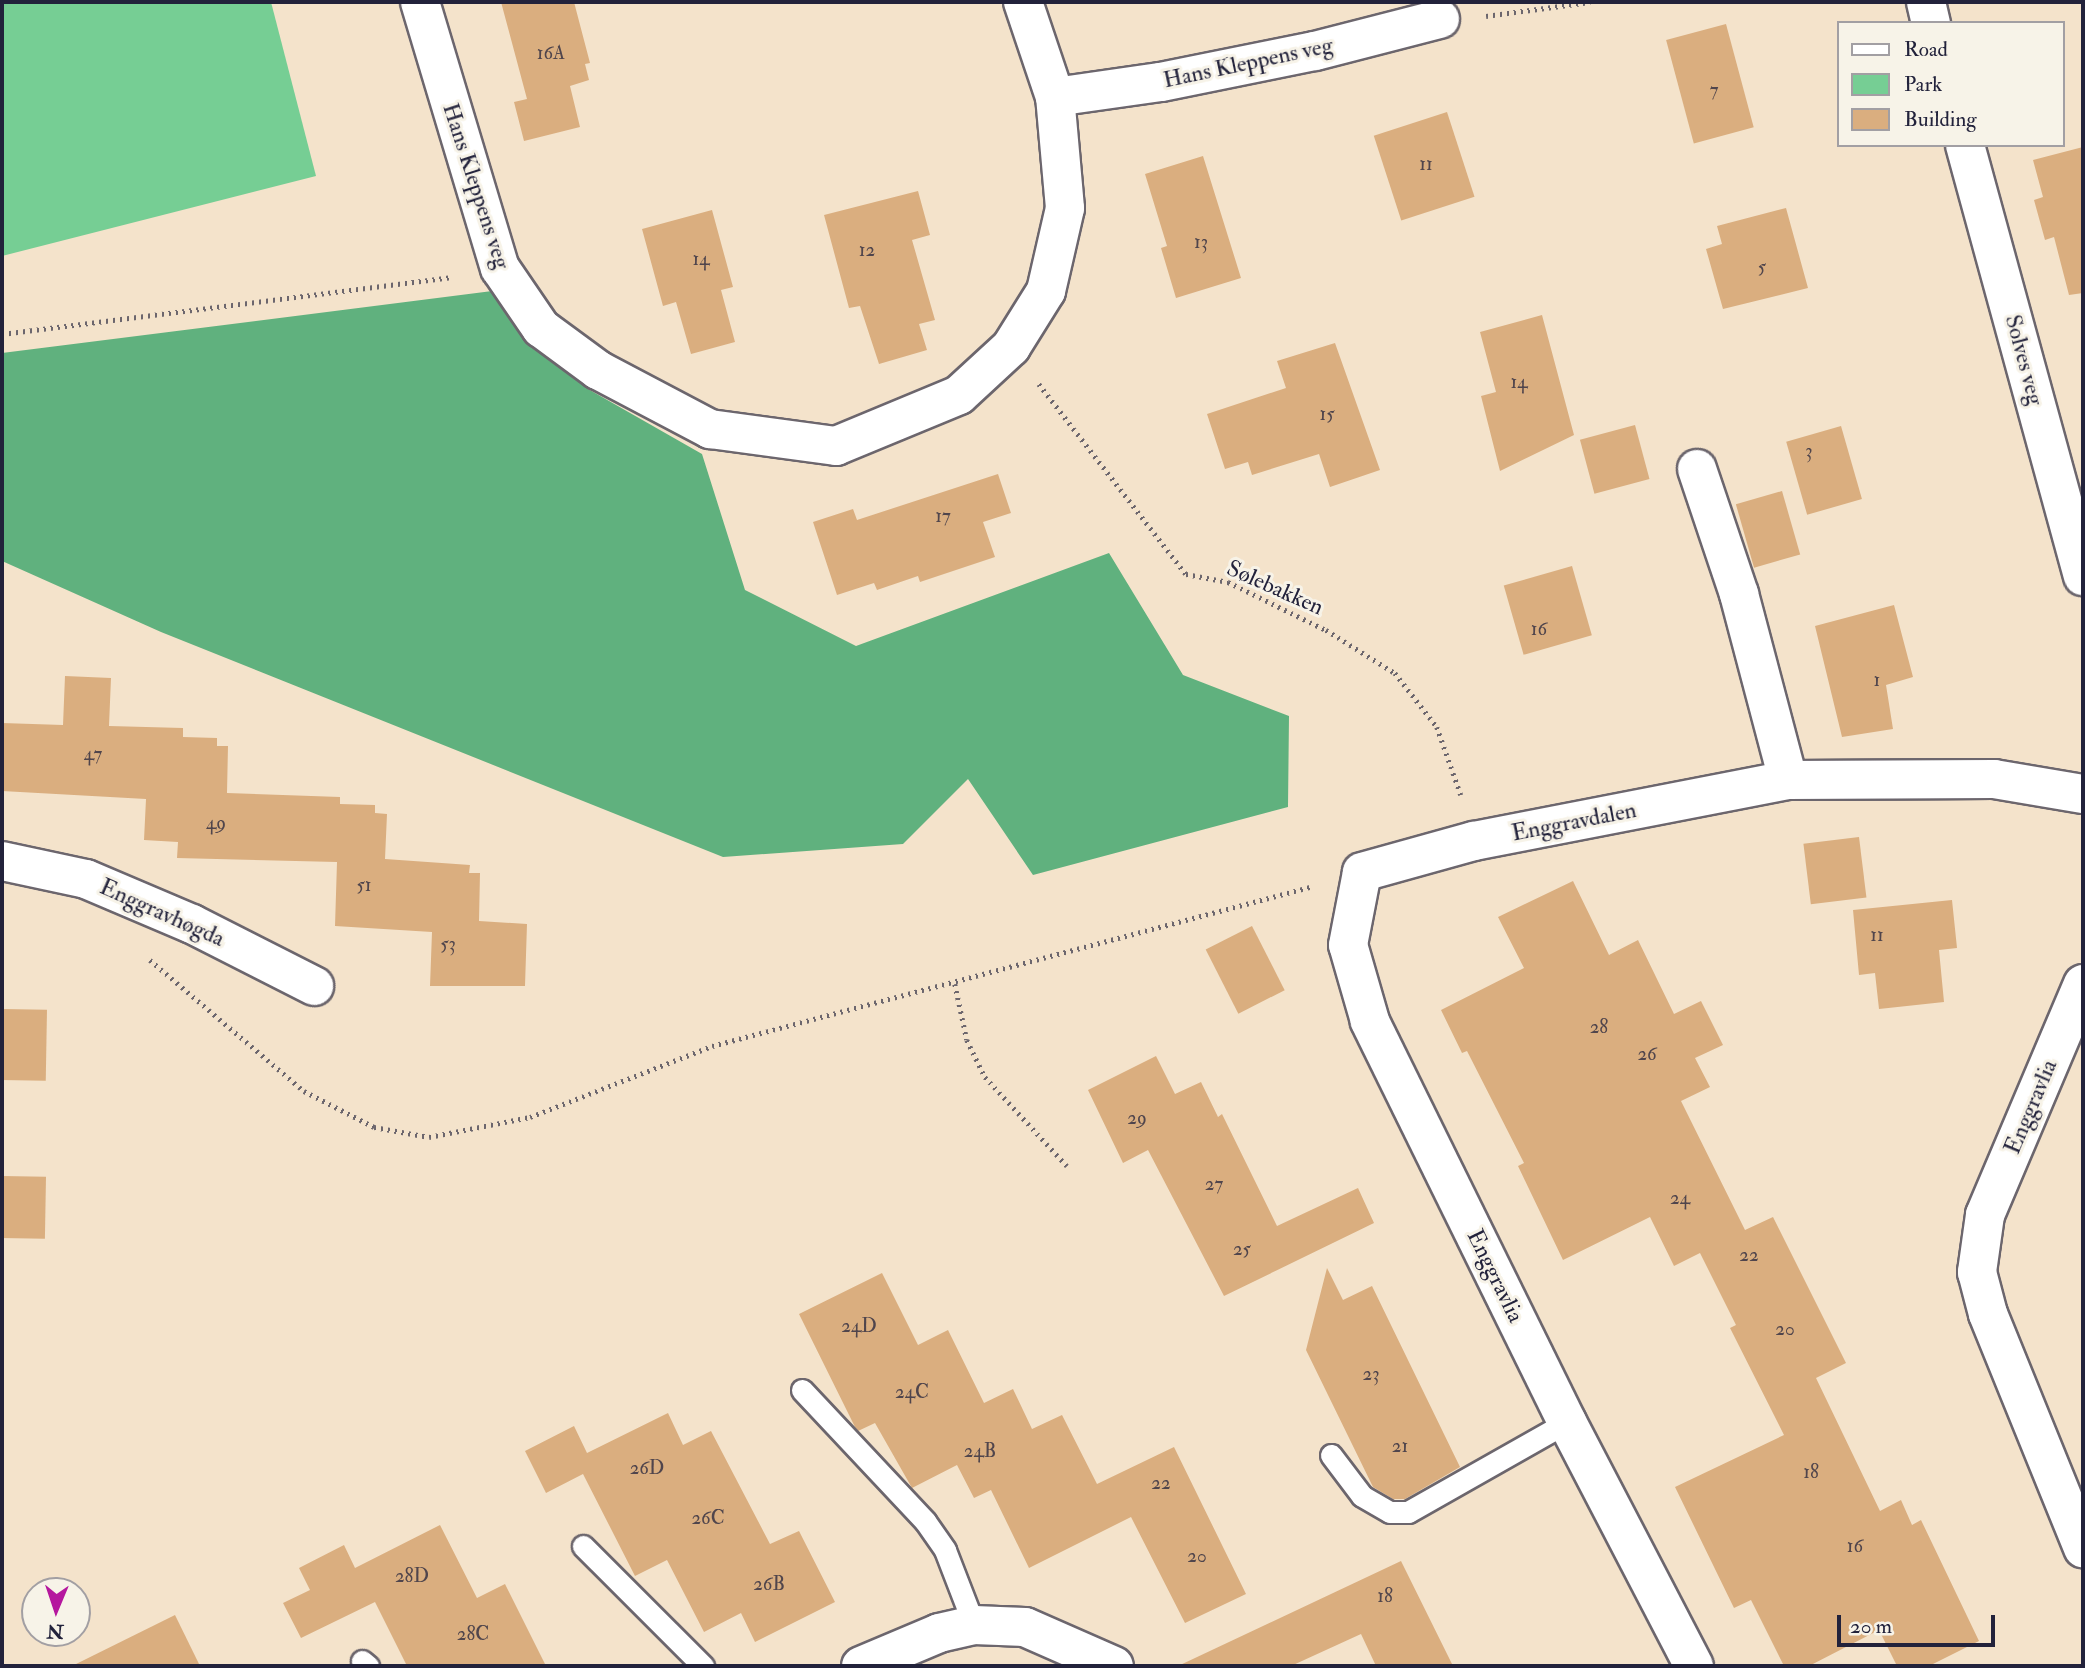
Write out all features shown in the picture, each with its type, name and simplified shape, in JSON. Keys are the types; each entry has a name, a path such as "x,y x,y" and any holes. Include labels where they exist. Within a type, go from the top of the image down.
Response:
{"street":[{"name":"Hans Kleppens veg","path":"420,2 500,268 541,328 598,370 710,429 836,446 959,395 1011,347 1046,291 1065,208 1055,97 1023,2"},
{"path":"1926,2 1931,21"},
{"name":"Hans Kleppens veg","path":"1055,97 1161,82 1315,51 1440,19"},
{"name":"Solves veg","path":"1966,147 2083,576"},
{"path":"1697,469 1739,594 1788,780"},
{"name":"Enggravdalen","path":"1362,872 1474,841 1788,780 1904,776 1994,779 2083,793"},
{"name":"Enggravhøgda","path":"2,861 86,879 192,924 314,986"},
{"name":"Enggravlia","path":"1362,872 1348,945 1370,1021 1567,1422 1694,1666"},
{"name":"Enggravlia","path":"2083,984 1985,1215 1977,1272 1988,1314 2083,1548"},
{"path":"860,1666 939,1633 974,1625 1025,1628 1114,1666"}],"lane":[{"path":"802,1390 925,1521 944,1550 974,1625"},
{"path":"1331,1455 1362,1496 1390,1512 1408,1512 1567,1422"},
{"path":"583,1546 703,1666"}],"path":[{"path":"1440,19 1543,11 1590,2"},
{"path":"2,334 500,268"},
{"name":"Sølebakken","path":"1011,347 1186,575 1228,582 1326,630 1395,673 1437,727 1474,841"},
{"path":"142,953 304,1091 374,1127 429,1137 530,1116 712,1046 955,984 1362,872"},
{"path":"955,984 967,1040 985,1077 1067,1166"}],"green space":[{"path":"2,2 271,2 316,176 2,256"},
{"path":"516,288 534,337 588,389 702,454 745,590 856,646 1109,553 1183,675 1289,716 1288,807 1033,875 968,779 903,844 723,857 161,632 2,561 2,353"}],"building":[{"path":"501,2 574,2 590,63 585,64 589,80 570,86 580,127 524,141 514,102 527,99"},
{"path":"1726,24 1754,127 1694,143 1666,40"},
{"path":"1447,112 1475,197 1401,220 1374,136"},
{"path":"2083,147 2083,293 2069,295 2054,237 2045,240 2034,200 2043,197 2033,160"},
{"path":"1203,156 1241,278 1176,298 1161,248 1167,246 1145,174"},
{"path":"918,191 930,235 912,240 935,320 919,324 927,350 879,364 860,306 849,308 824,215"},
{"path":"1786,208 1808,288 1723,309 1706,249 1722,244 1717,226"},
{"path":"712,210 733,287 721,290 735,342 691,354 676,302 663,306 642,229"},
{"path":"1542,315 1574,435 1500,471 1481,396 1496,392 1480,332"},
{"path":"1335,343 1380,470 1330,487 1319,454 1252,475 1248,462 1225,469 1207,414 1286,388 1277,361"},
{"path":"1635,425 1649,479 1594,494 1580,440"},
{"path":"1841,426 1862,499 1807,515 1786,442"},
{"path":"998,474 1011,513 983,522 995,557 920,582 918,576 877,590 874,583 837,595 813,522 853,509 857,520"},
{"path":"1782,491 1800,554 1754,568 1736,504"},
{"path":"1572,566 1592,635 1524,655 1504,586"},
{"path":"1894,605 1913,677 1886,685 1893,729 1842,737 1815,626"},
{"path":"65,676 111,678 109,726 183,728 183,737 217,738 217,746 228,746 227,793 340,797 340,804 375,805 375,813 387,814 385,859 470,865 469,873 480,873 479,921 527,924 525,986 430,986 432,932 335,926 337,862 177,858 178,842 144,840 146,799 2,791 2,723 63,725"},
{"path":"1859,837 1866,898 1811,904 1803,844"},
{"path":"1573,881 1609,955 1638,940 1674,1014 1701,1001 1723,1045 1695,1058 1710,1087 1681,1101 1745,1230 1773,1217 1846,1363 1816,1378 1880,1511 1901,1500 1912,1525 1921,1520 1979,1641 1929,1666 1897,1666 1879,1630 1809,1666 1784,1666 1751,1600 1734,1608 1675,1487 1784,1435 1730,1328 1736,1325 1700,1253 1674,1266 1650,1217 1563,1260 1518,1166 1524,1163 1467,1051 1462,1053 1441,1010 1524,968 1498,917"},
{"path":"1952,900 1957,948 1939,950 1944,1002 1879,1009 1875,973 1859,975 1853,910"},
{"path":"1252,926 1285,990 1238,1014 1206,950"},
{"path":"2,1009 47,1010 46,1081 2,1080"},
{"path":"1156,1056 1175,1094 1201,1082 1218,1117 1222,1114 1277,1226 1358,1188 1374,1223 1224,1296 1148,1150 1123,1163 1088,1090"},
{"path":"2,1176 46,1177 45,1239 2,1238"},
{"path":"1327,1268 1343,1300 1372,1286 1460,1467 1405,1499 1393,1499 1373,1487 1306,1350"},
{"path":"882,1273 918,1345 948,1330 984,1403 1013,1389 1032,1429 1062,1415 1097,1484 1174,1447 1246,1594 1185,1623 1131,1517 1029,1568 991,1490 974,1498 957,1465 912,1488 875,1423 858,1431 855,1427 799,1314"},
{"path":"668,1413 683,1445 711,1431 770,1544 799,1531 835,1602 755,1642 741,1613 704,1632 667,1560 635,1576 583,1474 546,1493 525,1451 574,1426 587,1453"},
{"path":"440,1525 477,1598 505,1584 546,1666 407,1666 375,1602 301,1638 283,1603 310,1590 299,1568 344,1545 355,1568"},
{"path":"1401,1561 1453,1666 1376,1666 1361,1634 1291,1666 1178,1666"},
{"path":"175,1615 200,1666 72,1666"}]}
